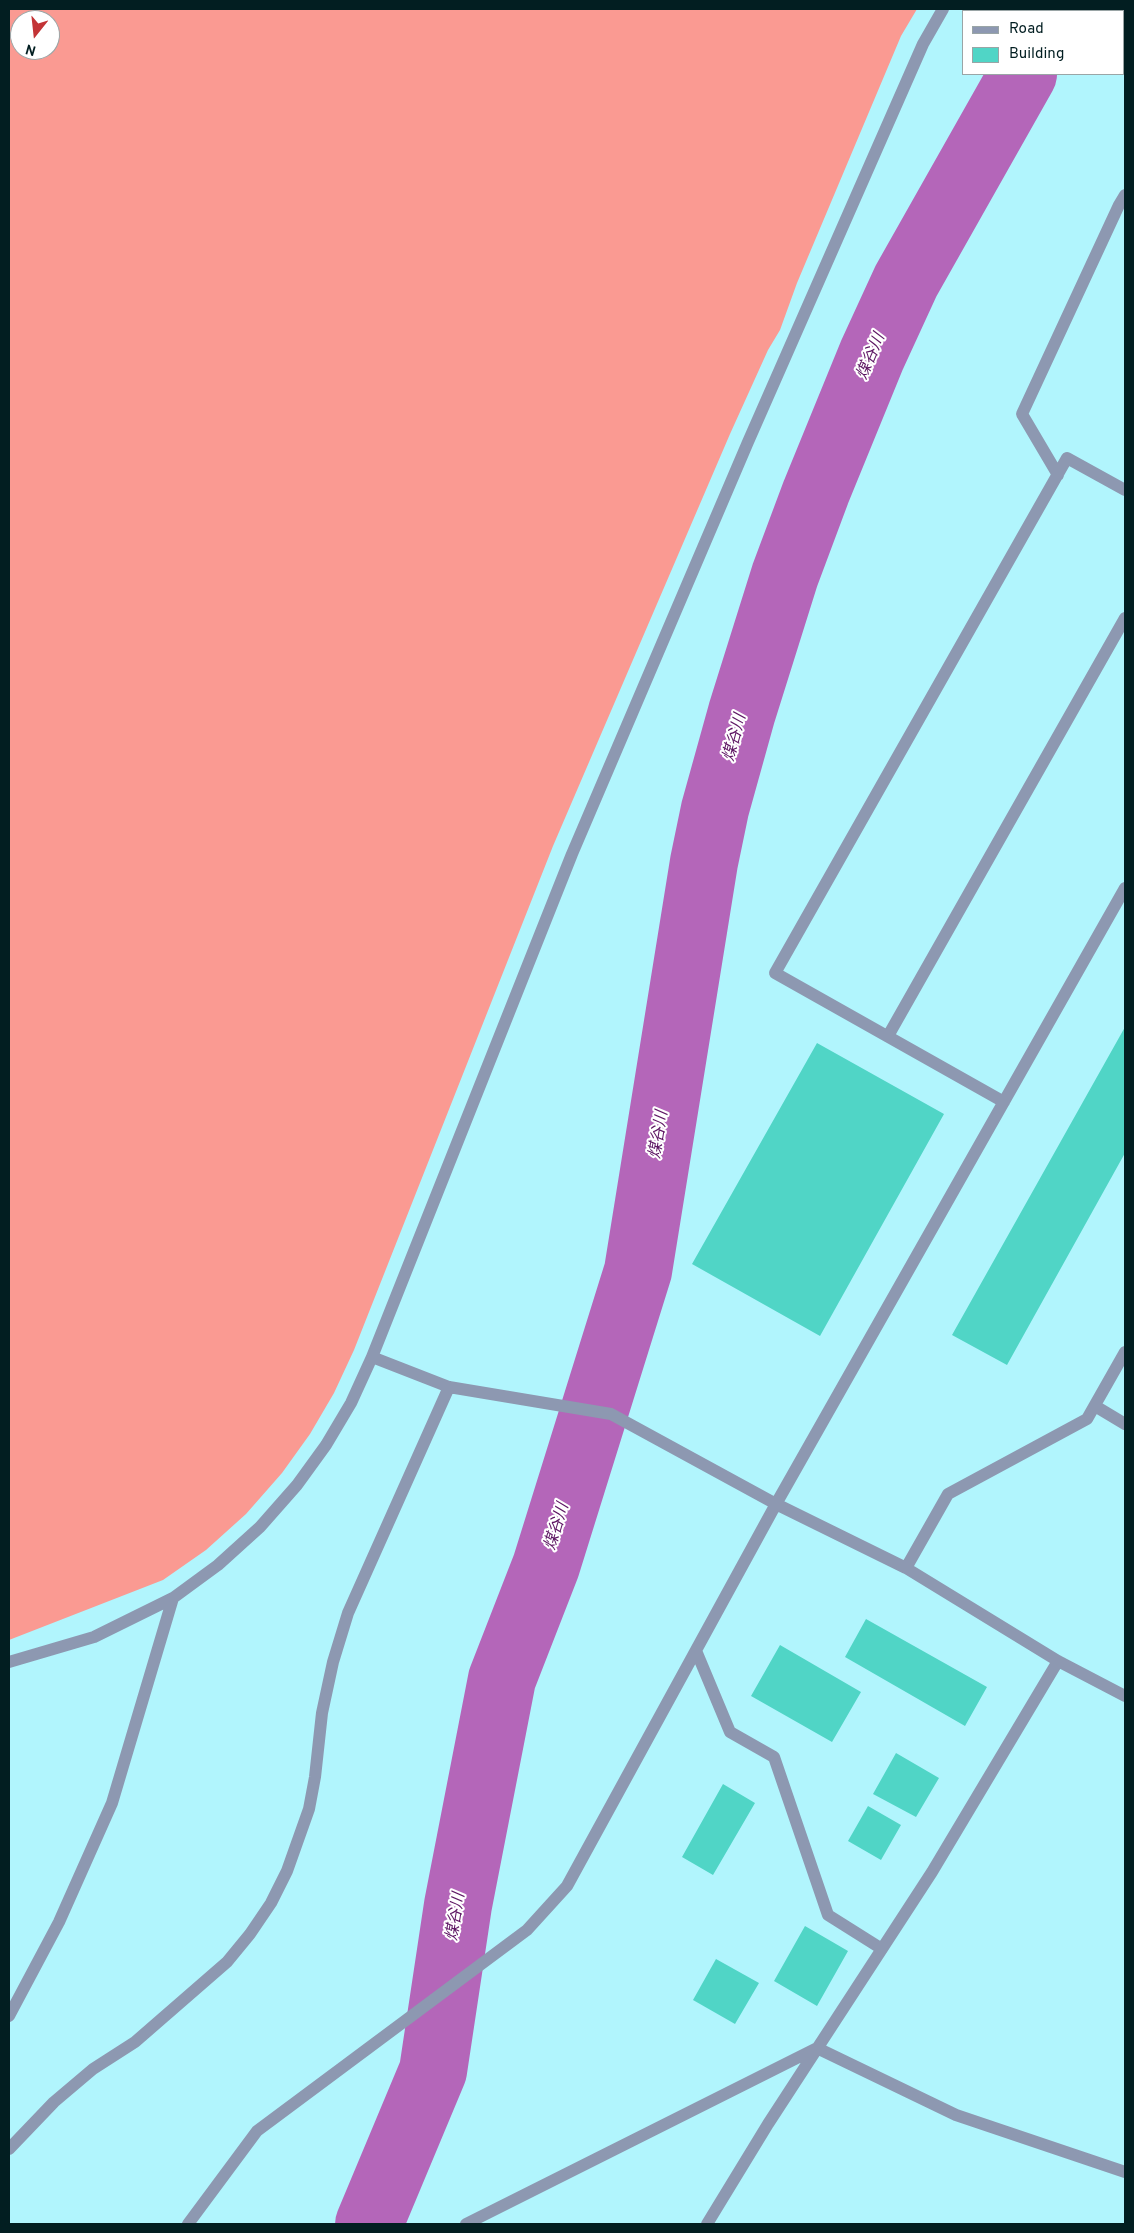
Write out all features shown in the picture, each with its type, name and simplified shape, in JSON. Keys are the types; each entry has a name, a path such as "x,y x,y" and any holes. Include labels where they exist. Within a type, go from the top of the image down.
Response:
{"lane":[{"path":"9,1662 94,1637 172,1598 218,1565 260,1527 297,1485 326,1445 351,1403 372,1357 572,854 748,442 924,44 943,9"},
{"path":"1058,475 1022,414 1125,195"},
{"path":"1004,1102 775,973 1067,458 1125,490"},
{"path":"888,1036 1125,618"},
{"path":"188,2224 257,2131 526,1930 568,1886 697,1653 776,1504 1125,888"},
{"path":"906,1568 948,1494 1087,1419 1125,1352"},
{"path":"372,1357 449,1386 479,1393 611,1414 776,1504 906,1568 1058,1661 1125,1696"},
{"path":"9,2149 54,2102 93,2069 135,2042 227,1962 250,1934 271,1903 288,1871 309,1809 315,1777 322,1713 333,1662 348,1612 449,1386"},
{"path":"1095,1406 1125,1424"},
{"path":"9,2016 59,1922 112,1803 172,1598"},
{"path":"697,1653 730,1732 774,1757 828,1914 882,1949"},
{"path":"708,2224 768,2124 932,1872 1058,1661"},
{"path":"817,2048 956,2115 1125,2172"},
{"path":"466,2224 817,2048"}],"shaded area":[{"path":"9,9 917,9 901,36 797,283 780,330 768,350 730,434 553,846 354,1350 334,1393 310,1434 282,1473 246,1514 206,1550 163,1580 9,1640"}],"building":[{"path":"1125,1027 1125,1153 1007,1365 952,1335"},
{"path":"817,1043 944,1114 820,1336 692,1264"},
{"path":"866,1619 987,1687 965,1726 845,1657"},
{"path":"780,1645 861,1692 832,1742 751,1696"},
{"path":"896,1753 939,1778 916,1817 873,1794"},
{"path":"723,1784 755,1803 713,1875 682,1857"},
{"path":"868,1806 901,1825 881,1860 848,1841"},
{"path":"805,1926 848,1951 817,2006 774,1981"},
{"path":"716,1959 759,1983 735,2024 693,2000"}],"waterway":[{"name":"煤谷川","path":"369,2224 433,2071 458,1905 502,1679 546,1566 638,1271 704,862 715,809 742,712 785,575 816,492 872,355 906,281 1022,75"}]}
